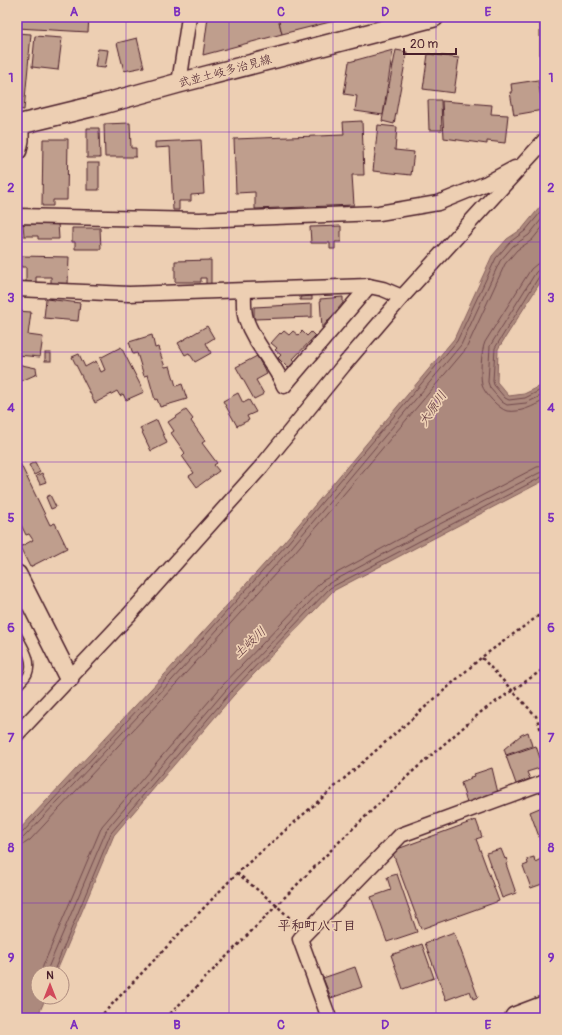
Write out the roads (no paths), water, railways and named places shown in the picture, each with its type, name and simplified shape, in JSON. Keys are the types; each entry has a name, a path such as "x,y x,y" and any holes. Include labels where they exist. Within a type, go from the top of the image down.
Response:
{"main road":[{"name":"武並土岐多治見線","path":"18,125 434,17"},
{"path":"17,150 19,140 18,125"},
{"path":"17,575 24,605 69,678"},
{"path":"516,1018 545,1007"}],"street":[{"path":"179,83 189,17"},
{"path":"17,734 128,616 262,466 343,366 402,297 545,140"},
{"path":"17,216 200,220 379,213 438,202 487,183 525,163"},
{"path":"17,289 129,294 369,286 383,289 402,297"},
{"path":"244,291 246,318 256,342 279,374 284,386 369,286"},
{"path":"329,1018 300,938 400,835 545,782"}],"lane":[{"path":"17,634 29,658 28,675 17,687"}],"water":[{"path":"545,201 545,275 498,349 497,382 509,396 524,394 545,384 545,480 333,591 233,696 114,835 59,965 30,965 30,1005 43,1005 37,1018 17,1018 17,832 165,674 284,542 454,339 492,256 507,239 522,229"}],"district":[{"name":"平和町八丁目","path":"317,925"}],"water label":[{"name":"大原川","path":"432,408"},
{"name":"土岐川","path":"249,642"}]}
